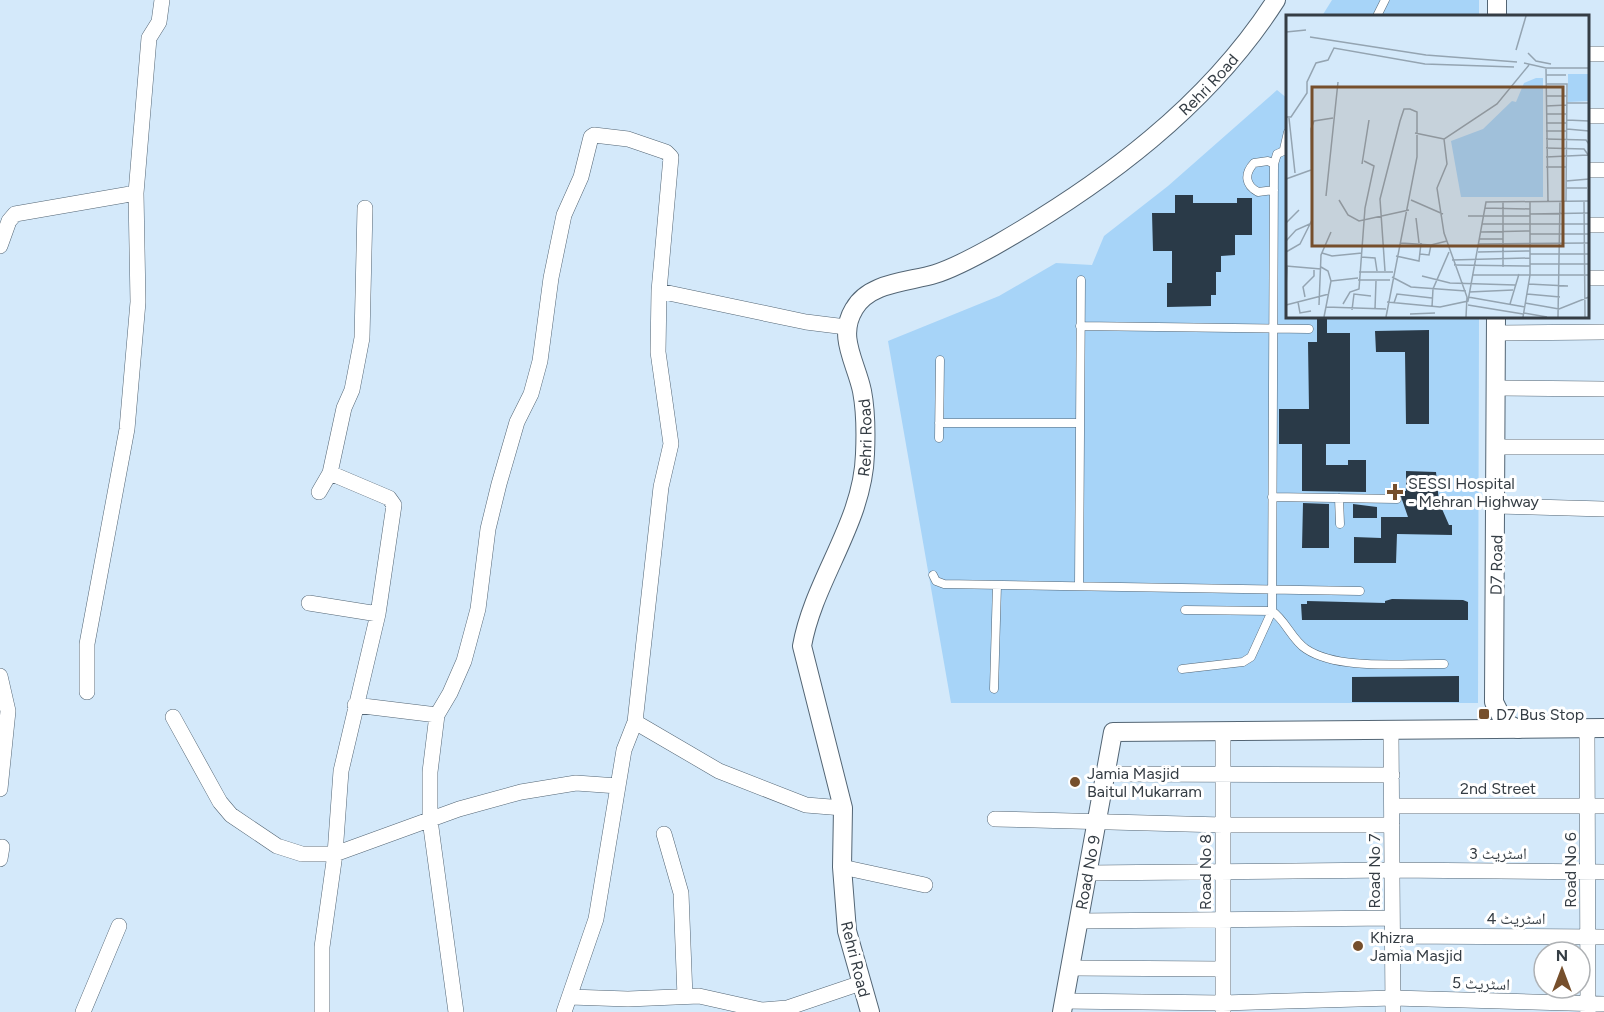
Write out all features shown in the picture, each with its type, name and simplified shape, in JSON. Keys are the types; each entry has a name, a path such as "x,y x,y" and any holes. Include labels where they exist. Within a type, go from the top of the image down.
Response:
{"street":[{"path":"87,692 87,644 127,429 138,302 136,193 149,38 159,22 162,0"},
{"name":"Rehri Road","path":"870,1012 847,931 842,867 843,808 802,646 807,620 847,531 861,490 866,416 862,389 848,349 846,327 854,307 879,288 936,274 993,247 1052,212 1116,168 1186,109 1253,36 1276,0"},
{"path":"456,1012 429,820 429,772 437,715 464,661 478,609 488,529 517,422 531,394 540,362 551,278 564,215 581,177 592,135 628,138 666,152 670,157 659,291 658,352 670,444 661,487 634,722 624,750 596,919 564,1012"},
{"path":"0,246 9,221 15,214 136,193"},
{"path":"319,492 330,473 344,408 352,390 362,338 365,208"},
{"path":"659,291 806,322 846,327"},
{"path":"1496,325 1604,332"},
{"name":"D7 Road","path":"1496,325 1494,702 1503,722 1518,729"},
{"path":"1496,388 1604,389"},
{"path":"1497,447 1604,447"},
{"path":"322,1012 322,947 335,854 341,771 378,614 394,505 389,498 330,473"},
{"path":"1496,506 1604,509"},
{"path":"309,603 378,614"},
{"path":"0,676 8,711 0,789"},
{"path":"355,705 437,715"},
{"path":"173,717 220,802 231,815 287,851 302,854 335,854 429,820 520,792 560,784 618,786"},
{"path":"634,722 719,771 806,805 843,808"},
{"path":"1223,732 1596,728"},
{"name":"Road No 6","path":"1588,1009 1587,806 1596,728"},
{"name":"Road No 7","path":"1391,730 1393,1005"},
{"name":"Road No 9","path":"1062,1007 1113,732 1223,732"},
{"name":"Road No 8","path":"1223,732 1223,1007"},
{"path":"1105,774 1392,775"},
{"name":"2nd Street","path":"1392,806 1604,806"},
{"path":"995,819 1223,825 1392,825"},
{"path":"663,834 681,893 692,996 698,1012"},
{"path":"842,867 925,885"},
{"name":"اسٹریٹ 3","path":"1086,873 1392,870 1604,872"},
{"path":"1078,921 1392,918"},
{"path":"83,1012 119,926"},
{"name":"اسٹریٹ 4","path":"1392,936 1604,937"},
{"path":"1069,968 1223,969"},
{"path":"570,997 692,996 762,1011 788,1008 861,983"},
{"name":"اسٹریٹ 5","path":"1062,1007 1393,1005 1588,1009 1604,1004"}],"lane":[{"path":"1378,15 1385,0"},
{"path":"1182,669 1244,662 1251,657 1272,611 1274,165 1277,154 1286,149"},
{"path":"1274,165 1260,160 1249,168 1246,176 1248,183 1258,192 1274,190"},
{"path":"1079,586 1081,280"},
{"path":"1080,327 1309,329"},
{"path":"939,438 940,360"},
{"path":"939,423 1080,423"},
{"path":"1272,497 1397,499"},
{"path":"1340,498 1340,524"},
{"path":"933,575 936,581 944,584 1360,591"},
{"path":"994,689 997,585"},
{"path":"1185,610 1272,611 1281,617 1305,649 1323,657 1355,663 1444,664"}],"shaded area":[{"path":"1332,0 1479,0 1479,15 1323,15"},
{"path":"1277,90 1286,97 1286,318 1479,318 1478,703 951,703 888,341 999,296 1056,263 1092,265 1104,236 1168,186"}],"building":[{"path":"1175,195 1193,195 1193,203 1237,203 1237,198 1252,198 1252,235 1235,235 1235,255 1221,256 1221,272 1216,272 1216,295 1211,295 1211,306 1167,307 1167,283 1172,283 1172,251 1153,251 1152,213 1175,213"},
{"path":"1317,318 1327,318 1327,333 1350,333 1350,444 1326,444 1326,465 1348,465 1348,460 1366,460 1366,492 1302,491 1302,444 1279,444 1279,409 1309,409 1308,342 1317,342"},
{"path":"1429,330 1429,424 1406,424 1405,352 1376,352 1375,331"},
{"path":"1406,471 1436,472 1439,502 1449,525 1452,525 1452,535 1397,534 1396,563 1354,563 1354,537 1381,538 1381,517 1408,517 1399,491 1406,491"},
{"path":"1303,503 1329,504 1329,548 1302,548"},
{"path":"1353,504 1377,507 1377,518 1353,518"},
{"path":"1392,599 1463,600 1468,602 1468,620 1302,620 1301,604 1307,604 1307,601 1385,603"},
{"path":"1459,676 1459,702 1352,702 1352,677"}],"place":[{"name":"SESSI Hospital - Mehran Highway","path":"1395,492"},
{"name":"D7 Bus Stop","path":"1484,714"},
{"name":"Jamia Masjid Baitul Mukarram","path":"1075,782"},
{"name":"Khizra Jamia Masjid","path":"1358,946"}]}
